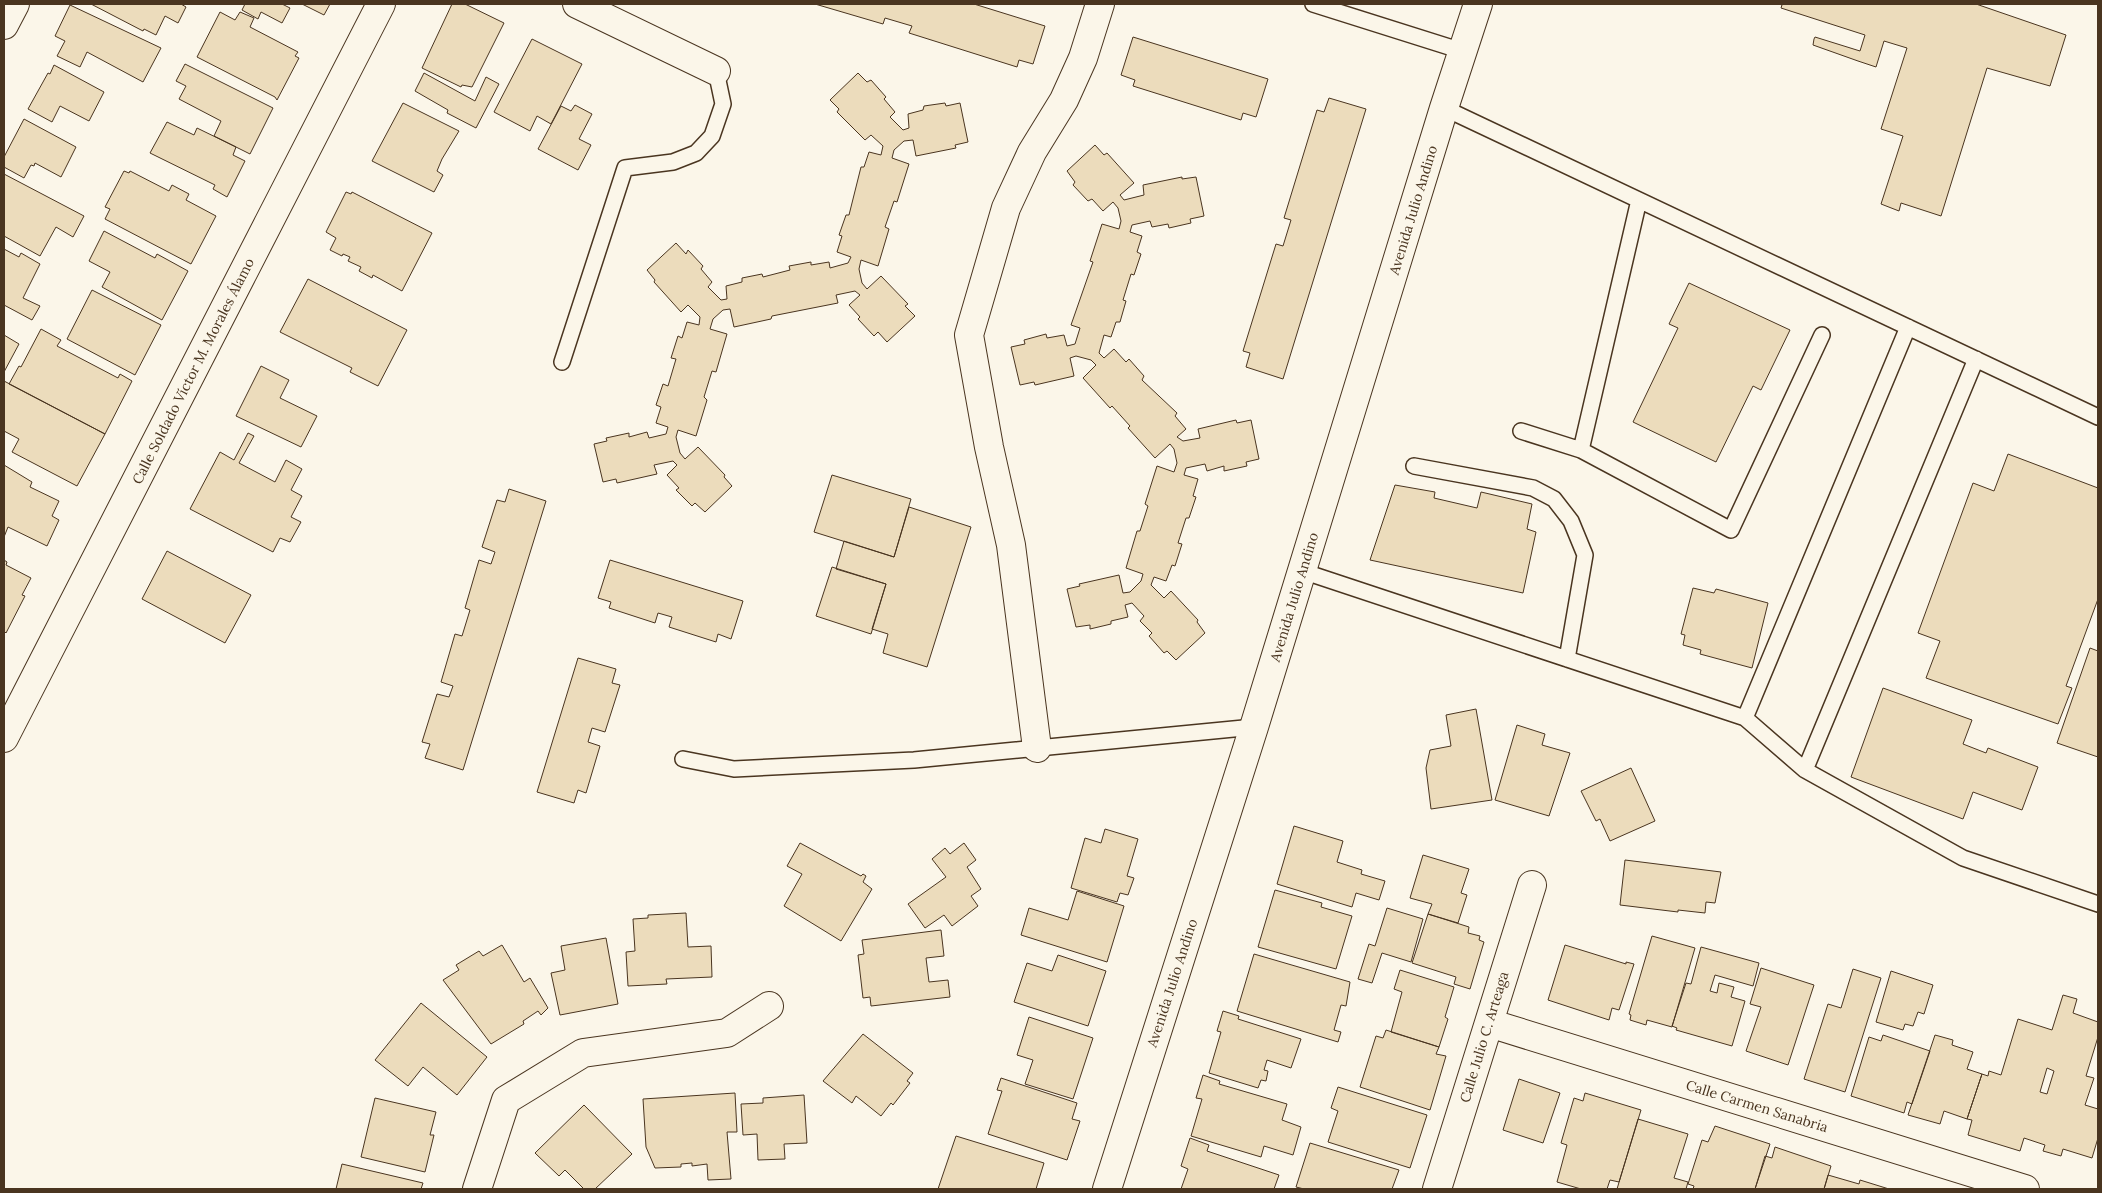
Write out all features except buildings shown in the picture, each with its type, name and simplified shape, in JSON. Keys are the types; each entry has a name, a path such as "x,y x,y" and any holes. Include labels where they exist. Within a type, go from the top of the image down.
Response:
{"street":[{"path":"4,25 15,4"},
{"name":"Calle Soldado Víctor M. Morales Álamo","path":"4,738 381,4"},
{"path":"578,4 716,71"},
{"path":"1037,748 1010,545 989,447 969,334 1006,208 1032,152 1064,100 1083,58 1100,4"},
{"name":"Avenida Julio Andino","path":"1107,1189 1254,727 1444,108 1478,4"},
{"name":"Calle Julio C. Arteaga","path":"1437,1189 1532,884"},
{"path":"477,1189 506,1100 583,1053 727,1033 769,1006"},
{"name":"Calle Carmen Sanabria","path":"1489,1023 2025,1189"}],"lane":[{"path":"1313,4 1462,51"},
{"path":"562,362 625,168 673,162 696,154 712,136 723,104 716,71"},
{"path":"1444,108 2098,417"},
{"path":"1581,450 1639,200"},
{"path":"1745,718 1908,327"},
{"path":"1522,431 1581,450 1732,530 1822,334"},
{"path":"1805,770 1976,360"},
{"path":"1414,466 1533,488 1554,499 1571,522 1585,555 1567,659"},
{"path":"1302,571 1745,718 1805,770 1963,858 2098,904"},
{"path":"683,759 734,769 914,760 1254,727"}]}
